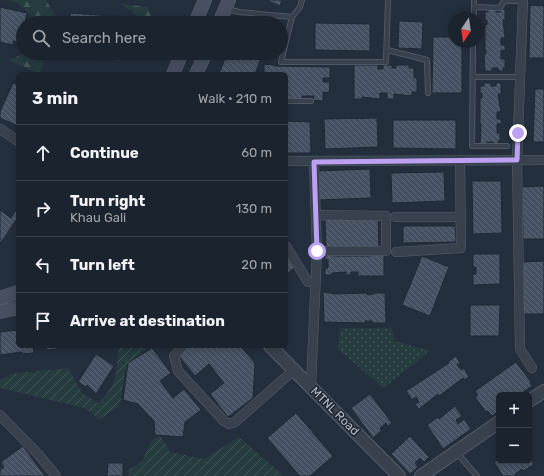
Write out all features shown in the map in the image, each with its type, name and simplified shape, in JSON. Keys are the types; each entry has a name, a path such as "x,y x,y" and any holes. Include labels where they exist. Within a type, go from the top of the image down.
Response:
{"main road":[{"path":"198,16 205,0"},
{"path":"222,16 227,4"},
{"path":"174,72 179,60"},
{"path":"197,72 203,60"},
{"path":"0,298 16,293"},
{"path":"0,312 16,308"}],"street":[{"path":"523,1 517,160 520,350 532,368"},
{"path":"0,130 16,140"},
{"path":"396,252 461,248 460,160"},
{"path":"288,162 544,160"},
{"path":"311,386 317,251 314,162"},
{"path":"316,215 386,216 386,251 317,251"},
{"path":"395,217 460,217"},
{"path":"288,249 308,282"},
{"path":"181,348 174,356 178,371 224,422 229,424 236,422 294,370"},
{"name":"MTNL Road","path":"272,348 399,476"},
{"path":"532,399 544,391"},
{"path":"0,415 38,454 56,476"},
{"path":"421,476 496,424"}],"lane":[{"path":"288,33 292,17 300,7 302,0"},
{"path":"281,60 281,62 386,62 388,0"},
{"path":"474,0 474,12"},
{"path":"474,7 500,8 503,1 523,1"},
{"path":"227,4 239,12 281,16"},
{"path":"288,17 292,17"},
{"path":"473,48 472,146 507,146"},
{"path":"387,50 427,60 428,92"},
{"path":"473,77 520,77"},
{"path":"288,101 310,101"},
{"path":"456,452 477,476"}],"green space":[{"path":"8,0 46,0 55,15 31,16 18,3"},
{"path":"120,4 148,7 151,16 136,16 132,11"},
{"path":"16,57 16,60 43,60 40,72 35,72 8,60"},
{"path":"340,328 392,328 394,341 430,351 383,388 338,349"},
{"path":"119,348 148,348 131,362 125,371 120,405 99,420 85,408 0,388 0,380 11,374 68,368 82,393 98,403 113,384"},
{"path":"160,435 170,452 204,459 239,437 284,476 129,476 129,470 142,461 152,440"}],"building":[{"path":"266,0 282,0 280,6"},
{"path":"530,5 544,6 544,58 529,58"},
{"path":"0,7 27,13 26,16 16,16 16,42 13,41 13,45 0,42"},
{"path":"488,9 496,9 496,12 500,12 501,9 505,9 505,20 503,20 505,38 501,38 501,45 505,45 505,51 501,50 501,59 505,59 505,68 503,68 503,71 498,71 498,68 492,68 492,71 485,71 485,24 487,25 487,20 485,20 485,12 488,12"},
{"path":"70,13 112,16 70,16"},
{"path":"399,21 423,22 422,49 398,48"},
{"path":"315,23 370,24 370,51 315,50"},
{"path":"433,37 448,37 448,48 462,48 462,93 432,93"},
{"path":"96,60 121,60 121,61"},
{"path":"224,60 260,60 256,72 220,72"},
{"path":"264,64 275,66 330,67 330,78 323,78 323,82 330,82 329,93 323,92 323,101 313,100 314,96 302,96 302,100 288,99 288,72 264,72"},
{"path":"354,65 378,65 378,69 383,69 383,65 392,65 392,68 396,68 396,65 409,65 409,68 414,68 414,78 417,78 417,92 412,92 412,96 394,94 394,99 387,99 387,93 380,93 380,99 362,97 362,99 354,99"},
{"path":"13,83 16,84 16,125 0,118 0,112"},
{"path":"484,83 491,83 491,86 496,86 496,83 501,83 501,94 498,94 501,112 497,112 497,119 501,119 501,124 497,124 497,133 500,133 500,141 498,141 498,145 493,145 493,142 487,142 487,145 480,145 480,98 482,98 482,93 480,93 480,86 484,86"},
{"path":"535,89 544,89 544,142 533,142"},
{"path":"377,118 378,147 325,149 324,119"},
{"path":"393,120 456,120 456,149 393,148"},
{"path":"288,121 310,122 311,153 288,153"},
{"path":"370,169 371,198 318,200 317,171"},
{"path":"444,172 445,201 392,203 391,173"},
{"path":"472,181 501,181 502,233 473,234"},
{"path":"544,186 544,239 523,239 522,187"},
{"path":"0,210 11,218 16,210 16,220 0,244"},
{"path":"378,218 379,247 326,248 325,219"},
{"path":"403,226 455,226 456,242 403,243"},
{"path":"325,253 333,253 333,256 371,256 371,254 384,254 384,276 358,276 358,272 351,272 351,275 346,275 346,272 325,275 325,268 328,268 328,260 325,260"},
{"path":"473,254 500,254 500,284 473,285 473,274 476,274 476,267 473,267"},
{"path":"422,256 449,267 430,316 402,305"},
{"path":"288,258 296,266 288,273"},
{"path":"544,261 544,314 523,314 523,262"},
{"path":"323,292 336,294 367,293 367,295 374,294 373,293 385,293 386,323 372,323 372,321 365,321 365,323 324,322"},
{"path":"470,305 500,305 499,336 470,336"},
{"path":"16,330 16,348 33,348 34,353 22,354 22,352 0,355 0,332"},
{"path":"46,348 57,348 57,349 47,350"},
{"path":"152,348 171,373 160,381 173,398 184,389 201,410 185,422 183,437 155,435 154,421 138,404 123,400 128,363"},
{"path":"186,348 242,348 255,363 253,398 228,417 210,394 224,383 209,364 195,376 178,355"},
{"path":"96,354 114,366 96,394 87,385 86,387 78,382"},
{"path":"456,356 460,363 457,365 461,370 464,368 469,377 464,380 463,378 439,396 438,394 419,409 415,404 419,402 416,397 412,400 406,391 449,363 448,362"},
{"path":"516,362 531,382 530,383 532,386 523,392 496,392 496,413 492,416 488,411 486,412 475,397 478,395 475,391"},
{"path":"370,394 392,423 388,426 386,423 380,428 382,430 373,438 351,408"},
{"path":"455,406 462,416 456,420 458,424 464,419 471,429 443,449 427,425 438,417 439,419"},
{"path":"296,413 333,456 310,476 300,476 267,438"},
{"path":"410,436 429,457 424,462 420,458 415,463 418,467 410,474 391,454"},
{"path":"23,446 45,476 0,476 0,470 4,467 1,462"},
{"path":"496,461 496,464 532,464 532,461 534,464 524,471 522,469 515,474 516,476 503,476 494,462"},
{"path":"108,463 123,463 123,476 107,476"}],"route":[{"path":"317,251 314,162 517,160 518,133"}]}
